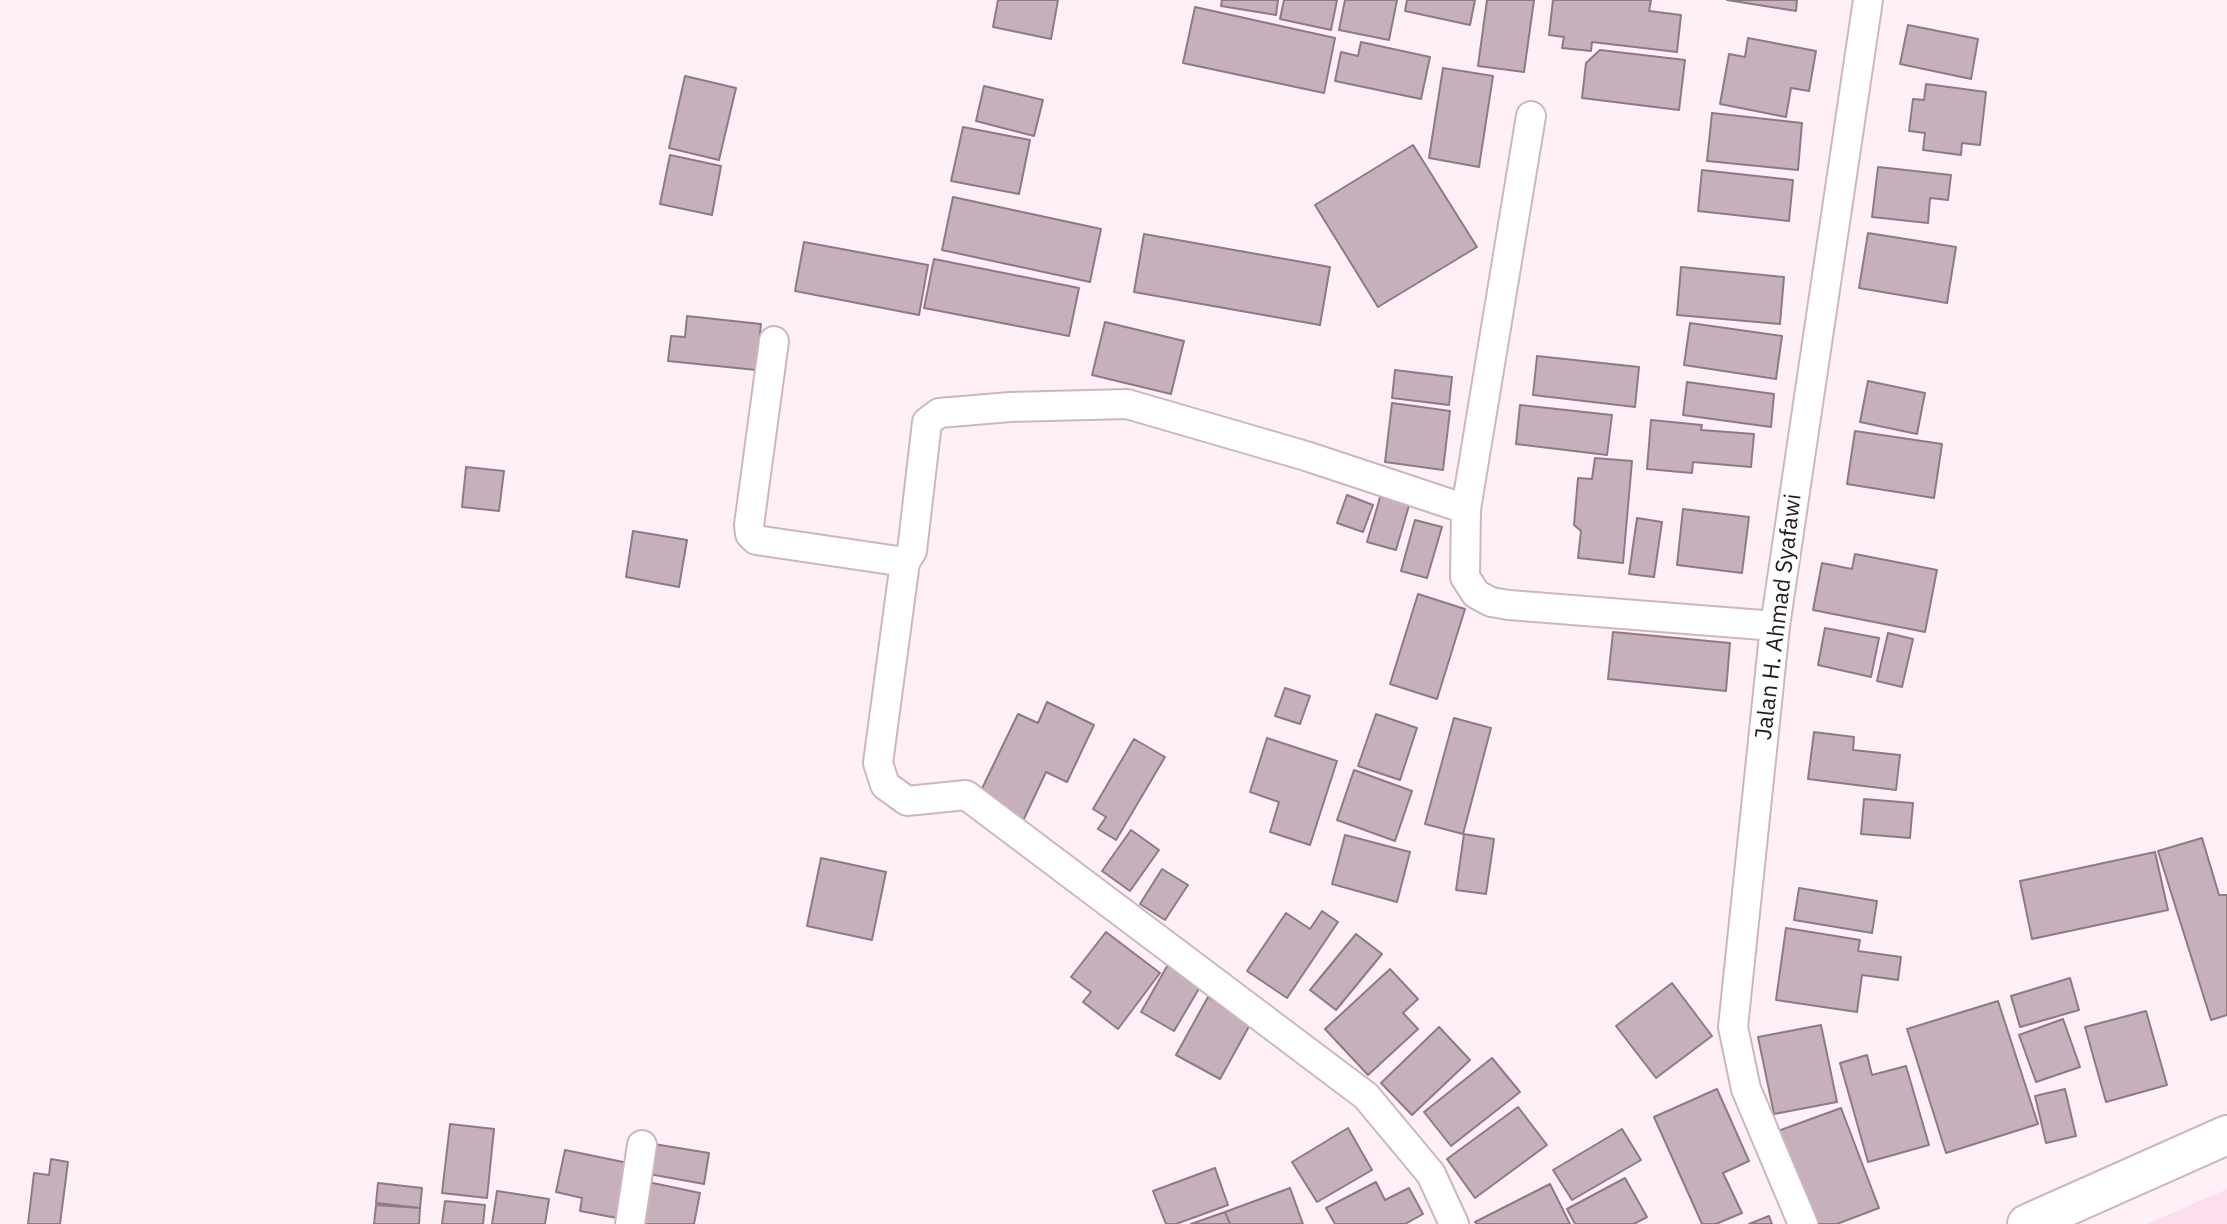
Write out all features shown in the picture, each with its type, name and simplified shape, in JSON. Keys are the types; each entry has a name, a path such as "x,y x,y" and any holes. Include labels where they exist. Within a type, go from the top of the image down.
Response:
{"main road":[{"path":"2027,1224 2227,1135"}],"street":[{"name":"Jalan H. Ahmad Syafawi","path":"1803,1224 1746,1089 1732,1027 1775,626 1868,0"},
{"path":"1531,116 1466,509 1465,576 1476,594 1509,605 1775,626"},
{"path":"774,341 749,525 750,534 757,540 905,562"},
{"path":"1454,1224 1431,1174 1367,1096 966,794 907,801 885,785 878,764 905,562 912,551 927,422 939,413 1010,407 1127,404 1306,456 1466,509"},
{"path":"630,1224 642,1145"}],"shaded area":[{"path":"2227,1189 2227,1224 2147,1224"}],"building":[{"path":"998,0 1058,0 1051,39 993,27"},
{"path":"1222,0 1278,0 1276,15 1221,6"},
{"path":"1284,0 1337,0 1331,30 1280,19"},
{"path":"1345,0 1397,0 1389,40 1339,30"},
{"path":"1407,0 1475,0 1470,25 1405,11"},
{"path":"1487,0 1534,0 1524,72 1478,66"},
{"path":"1553,0 1651,0 1649,11 1681,15 1677,52 1592,42 1591,51 1562,48 1564,37 1549,35"},
{"path":"1727,0 1797,0 1796,11"},
{"path":"1195,7 1335,38 1324,93 1183,63"},
{"path":"1908,25 1978,39 1971,79 1900,64"},
{"path":"1748,38 1816,51 1809,91 1791,88 1786,117 1720,104 1729,54 1745,57"},
{"path":"1361,42 1430,57 1421,99 1335,81 1341,52 1358,56"},
{"path":"1600,50 1685,60 1679,110 1582,98 1586,63"},
{"path":"1443,68 1493,76 1479,167 1429,158"},
{"path":"685,76 736,88 719,160 669,148"},
{"path":"1926,84 1986,92 1980,145 1962,143 1961,155 1923,150 1925,133 1909,131 1913,99 1924,100"},
{"path":"984,86 1043,100 1034,136 976,121"},
{"path":"1712,113 1802,123 1798,170 1707,161"},
{"path":"963,127 1030,140 1019,194 951,181"},
{"path":"1413,145 1477,247 1378,307 1315,205"},
{"path":"670,155 721,166 712,215 660,204"},
{"path":"1878,167 1951,175 1948,200 1930,198 1928,223 1872,217"},
{"path":"1702,170 1793,180 1789,221 1698,211"},
{"path":"953,197 1101,229 1090,282 942,250"},
{"path":"1868,233 1956,247 1947,303 1859,288"},
{"path":"1144,234 1330,267 1320,325 1134,292"},
{"path":"804,242 928,265 919,315 795,291"},
{"path":"934,259 1079,288 1069,336 924,308"},
{"path":"1681,267 1784,277 1780,324 1677,315"},
{"path":"687,316 761,324 756,370 668,361 671,336 685,337"},
{"path":"1105,322 1184,341 1171,394 1092,375"},
{"path":"1690,323 1782,336 1776,379 1684,365"},
{"path":"1537,356 1639,367 1635,407 1533,395"},
{"path":"1395,370 1452,377 1449,405 1392,398"},
{"path":"1868,381 1925,393 1917,434 1860,422"},
{"path":"1687,382 1774,394 1771,427 1683,415"},
{"path":"1392,403 1450,411 1443,470 1385,462"},
{"path":"1520,405 1612,415 1607,455 1516,444"},
{"path":"1651,420 1702,425 1701,430 1754,434 1751,467 1693,462 1692,473 1647,469"},
{"path":"1855,431 1942,444 1934,498 1847,484"},
{"path":"1595,458 1632,461 1623,563 1578,558 1581,531 1574,525 1578,478 1592,479"},
{"path":"466,467 504,471 499,511 462,507"},
{"path":"1381,494 1410,502 1396,550 1367,542"},
{"path":"1347,495 1373,505 1363,532 1337,523"},
{"path":"1683,509 1749,517 1742,573 1677,565"},
{"path":"1637,518 1662,522 1654,577 1629,574"},
{"path":"1415,520 1442,527 1427,578 1401,571"},
{"path":"633,531 687,540 679,587 626,577"},
{"path":"1855,554 1937,570 1925,632 1813,610 1822,563 1852,569"},
{"path":"1418,594 1465,609 1437,699 1390,684"},
{"path":"1825,628 1879,638 1871,677 1818,665"},
{"path":"1613,632 1730,643 1726,691 1608,679"},
{"path":"1888,633 1913,639 1902,687 1877,681"},
{"path":"1285,688 1310,696 1300,724 1275,716"},
{"path":"1047,702 1094,725 1067,782 1046,772 1022,823 976,801 1018,714 1038,723"},
{"path":"1376,714 1417,728 1400,780 1358,766"},
{"path":"1454,718 1491,728 1463,834 1425,824"},
{"path":"1814,732 1854,737 1853,750 1900,755 1896,790 1808,779"},
{"path":"1267,738 1337,761 1310,845 1270,832 1279,802 1250,792"},
{"path":"1134,739 1165,757 1116,840 1098,829 1106,817 1093,809"},
{"path":"1354,770 1412,791 1395,841 1337,820"},
{"path":"1864,799 1913,803 1910,838 1861,834"},
{"path":"1131,830 1159,850 1130,891 1102,871"},
{"path":"1464,834 1494,839 1486,894 1456,890"},
{"path":"1345,835 1410,852 1397,902 1332,884"},
{"path":"2202,838 2219,895 2227,895 2227,1015 2211,1020 2158,851"},
{"path":"2155,852 2168,910 2032,939 2020,881"},
{"path":"821,858 886,872 872,940 807,926"},
{"path":"1162,869 1188,885 1165,920 1140,904"},
{"path":"1799,888 1877,901 1872,933 1794,920"},
{"path":"1322,911 1338,922 1287,998 1247,971 1286,913 1310,929"},
{"path":"1786,928 1860,940 1858,951 1901,957 1898,980 1862,975 1857,1012 1776,1000"},
{"path":"1106,932 1160,973 1118,1029 1083,1002 1091,992 1071,977"},
{"path":"1356,934 1382,954 1336,1010 1310,990"},
{"path":"1170,961 1204,980 1174,1031 1141,1012"},
{"path":"1390,969 1418,999 1403,1013 1418,1029 1368,1075 1325,1029"},
{"path":"2070,978 2079,1010 2020,1027 2011,996"},
{"path":"1672,983 1712,1036 1656,1078 1616,1026"},
{"path":"1208,997 1252,1021 1220,1079 1176,1055"},
{"path":"1998,1001 2038,1124 1946,1153 1907,1029"},
{"path":"2146,1011 2167,1085 2106,1102 2085,1027"},
{"path":"2063,1019 2080,1067 2036,1082 2019,1035"},
{"path":"1821,1025 1837,1102 1774,1114 1758,1037"},
{"path":"1439,1027 1470,1060 1412,1115 1381,1083"},
{"path":"1867,1055 1872,1075 1906,1066 1929,1145 1868,1162 1840,1063"},
{"path":"1492,1058 1520,1092 1451,1146 1424,1112"},
{"path":"1717,1089 1749,1161 1723,1173 1742,1213 1716,1224 1702,1224 1654,1117"},
{"path":"2065,1089 2076,1136 2046,1143 2035,1096"},
{"path":"1518,1107 1547,1145 1475,1198 1447,1159"},
{"path":"1841,1108 1879,1208 1837,1224 1813,1224 1778,1131"},
{"path":"450,1124 494,1129 487,1198 442,1193"},
{"path":"1348,1128 1372,1170 1317,1202 1292,1162"},
{"path":"1622,1129 1641,1160 1572,1200 1553,1170"},
{"path":"654,1144 709,1153 704,1184 649,1174"},
{"path":"565,1150 628,1163 617,1218 580,1211 582,1198 556,1192"},
{"path":"51,1159 68,1162 60,1224 28,1224 34,1173 49,1175"},
{"path":"1215,1168 1228,1205 1176,1224 1166,1224 1153,1191"},
{"path":"1625,1178 1647,1217 1634,1224 1575,1224 1567,1209"},
{"path":"648,1182 700,1193 694,1224 640,1224"},
{"path":"1376,1182 1385,1200 1409,1188 1423,1214 1405,1224 1335,1224 1326,1208"},
{"path":"378,1183 422,1188 420,1208 376,1203"},
{"path":"1550,1184 1570,1224 1475,1222"},
{"path":"1290,1188 1303,1224 1230,1224 1225,1212"},
{"path":"497,1191 549,1199 545,1224 492,1224"},
{"path":"445,1201 485,1205 483,1224 442,1224"},
{"path":"376,1205 420,1208 419,1224 374,1224"},
{"path":"1225,1212 1230,1224 1191,1224"},
{"path":"1769,1216 1772,1224 1749,1224"}]}
